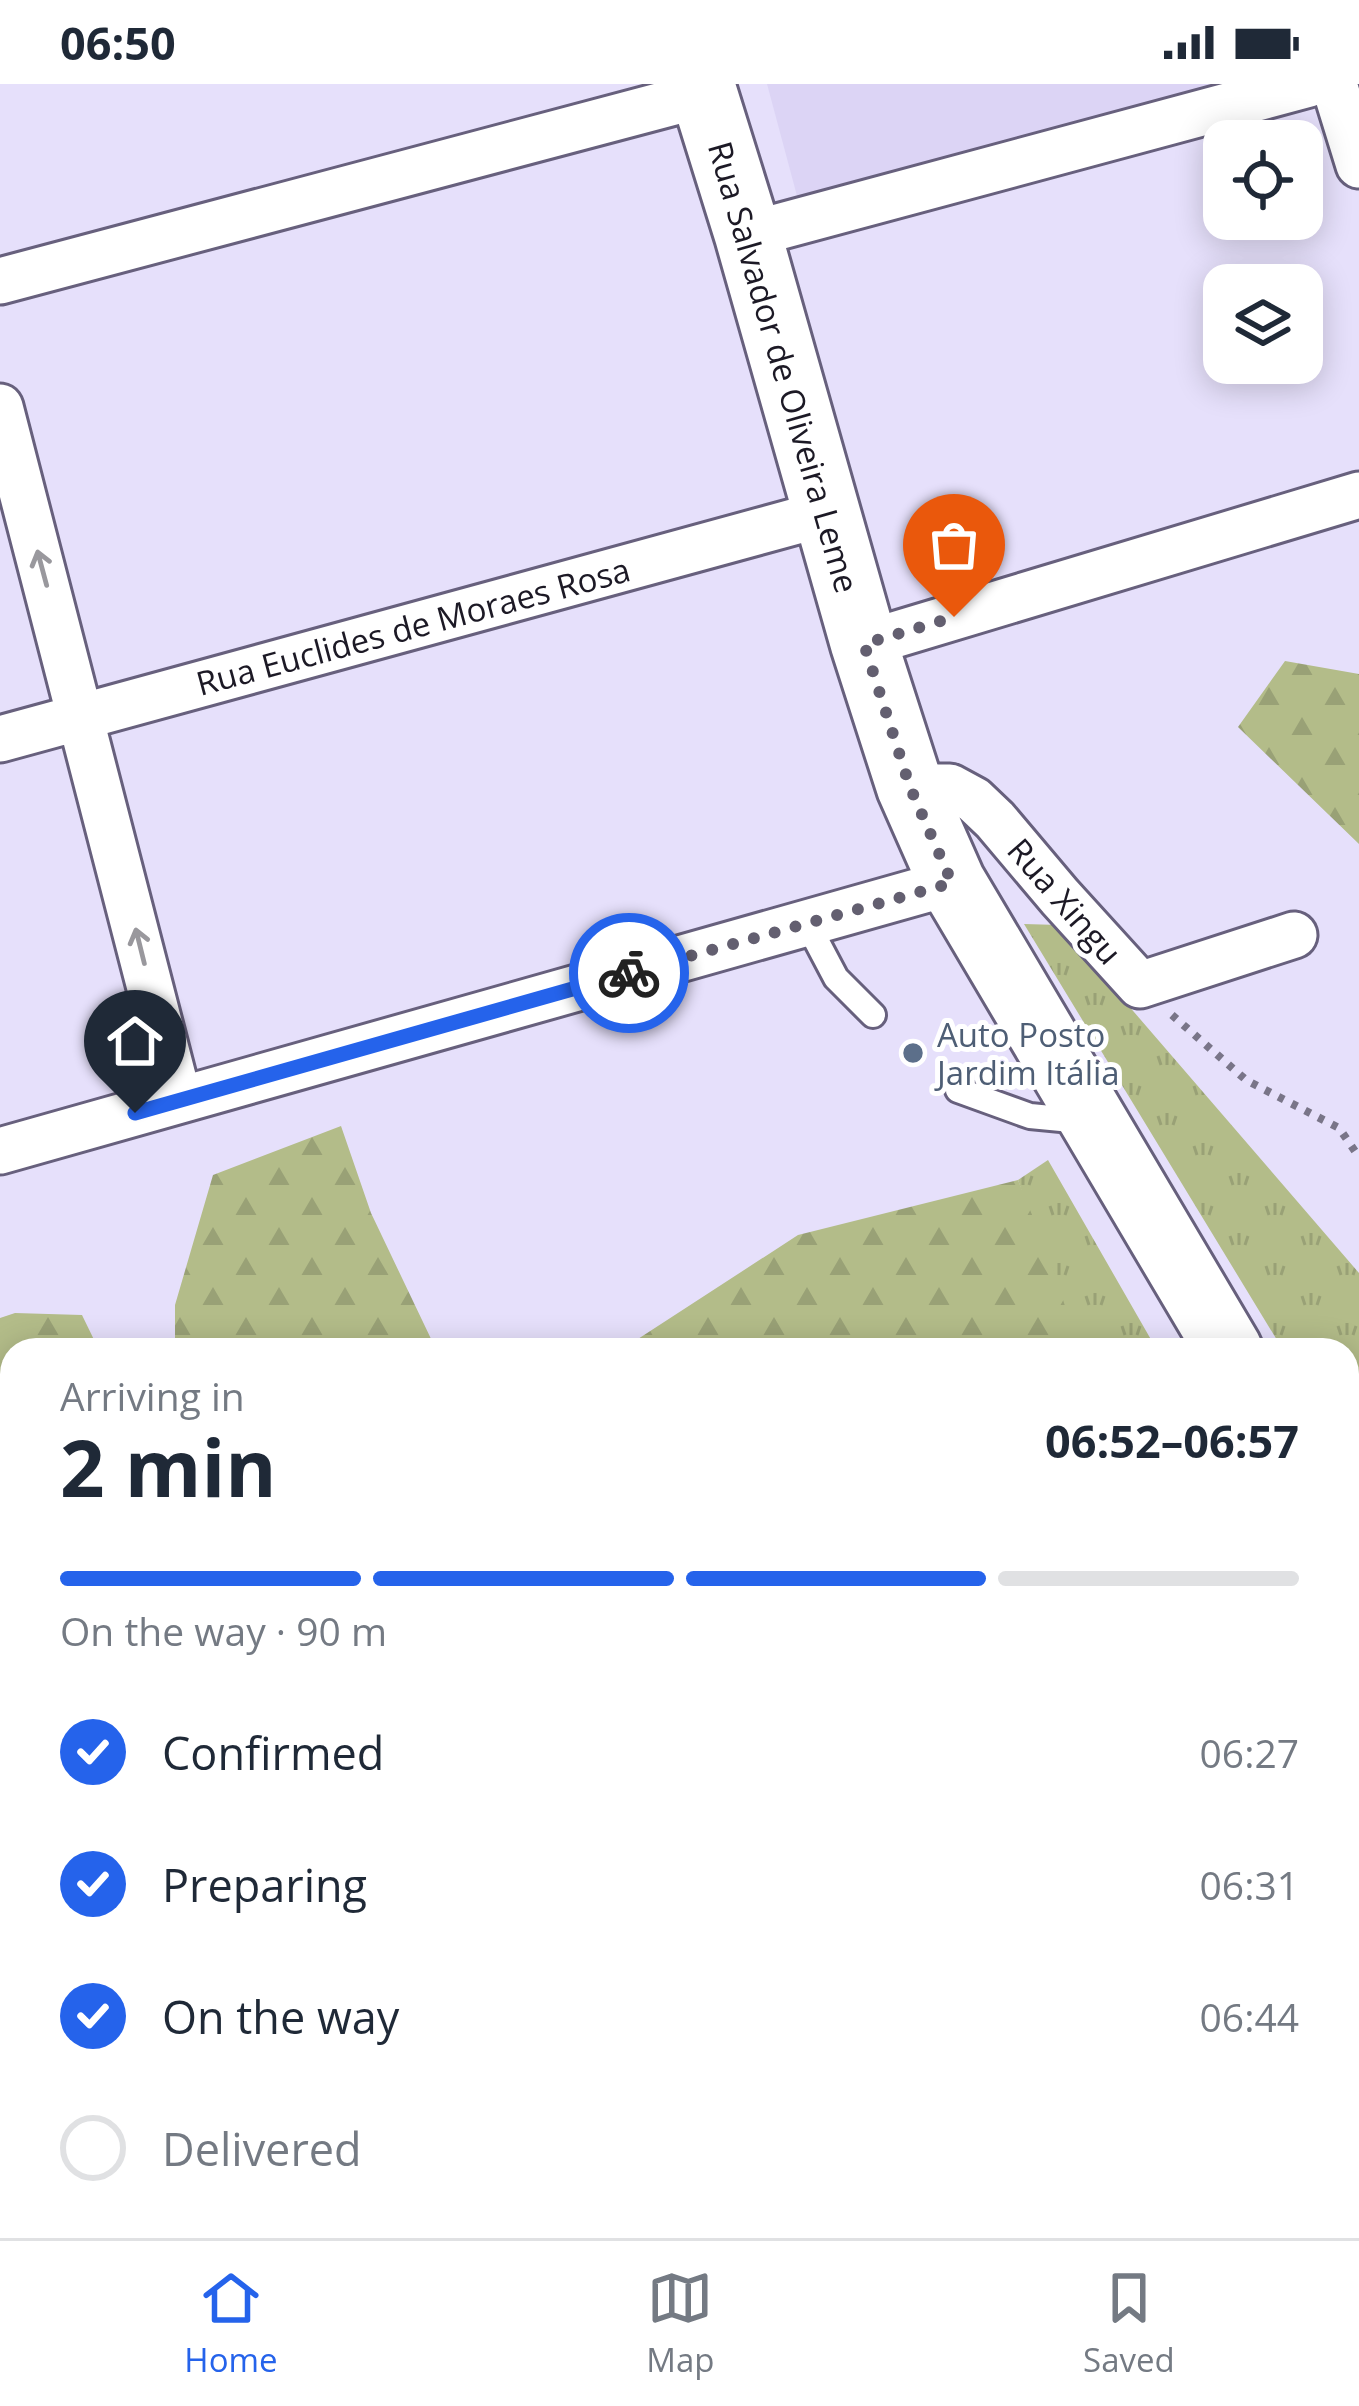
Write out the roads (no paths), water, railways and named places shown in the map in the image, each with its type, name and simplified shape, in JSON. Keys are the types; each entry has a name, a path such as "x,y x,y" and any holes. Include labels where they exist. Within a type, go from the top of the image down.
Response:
{"main road":[{"name":"Rua Salvador de Oliveira Leme","path":"703,89 910,787 952,883 1222,1338"}],"street":[{"path":"748,235 1309,84"},
{"path":"1334,84 1359,165"},
{"path":"0,281 703,89"},
{"path":"0,407 179,1100"},
{"path":"864,644 1359,495"},
{"name":"Rua Euclides de Moraes Rosa","path":"0,740 826,513"},
{"name":"Rua Xingu","path":"910,787 950,787 974,800 1140,986 1294,935"},
{"path":"0,1150 952,883"}],"lane":[{"path":"807,923 836,978 873,1015"},
{"path":"958,1090 1030,1116 1094,1122"}],"place":[{"name":"Auto Posto Jardim Itália","path":"913,1053"}]}
